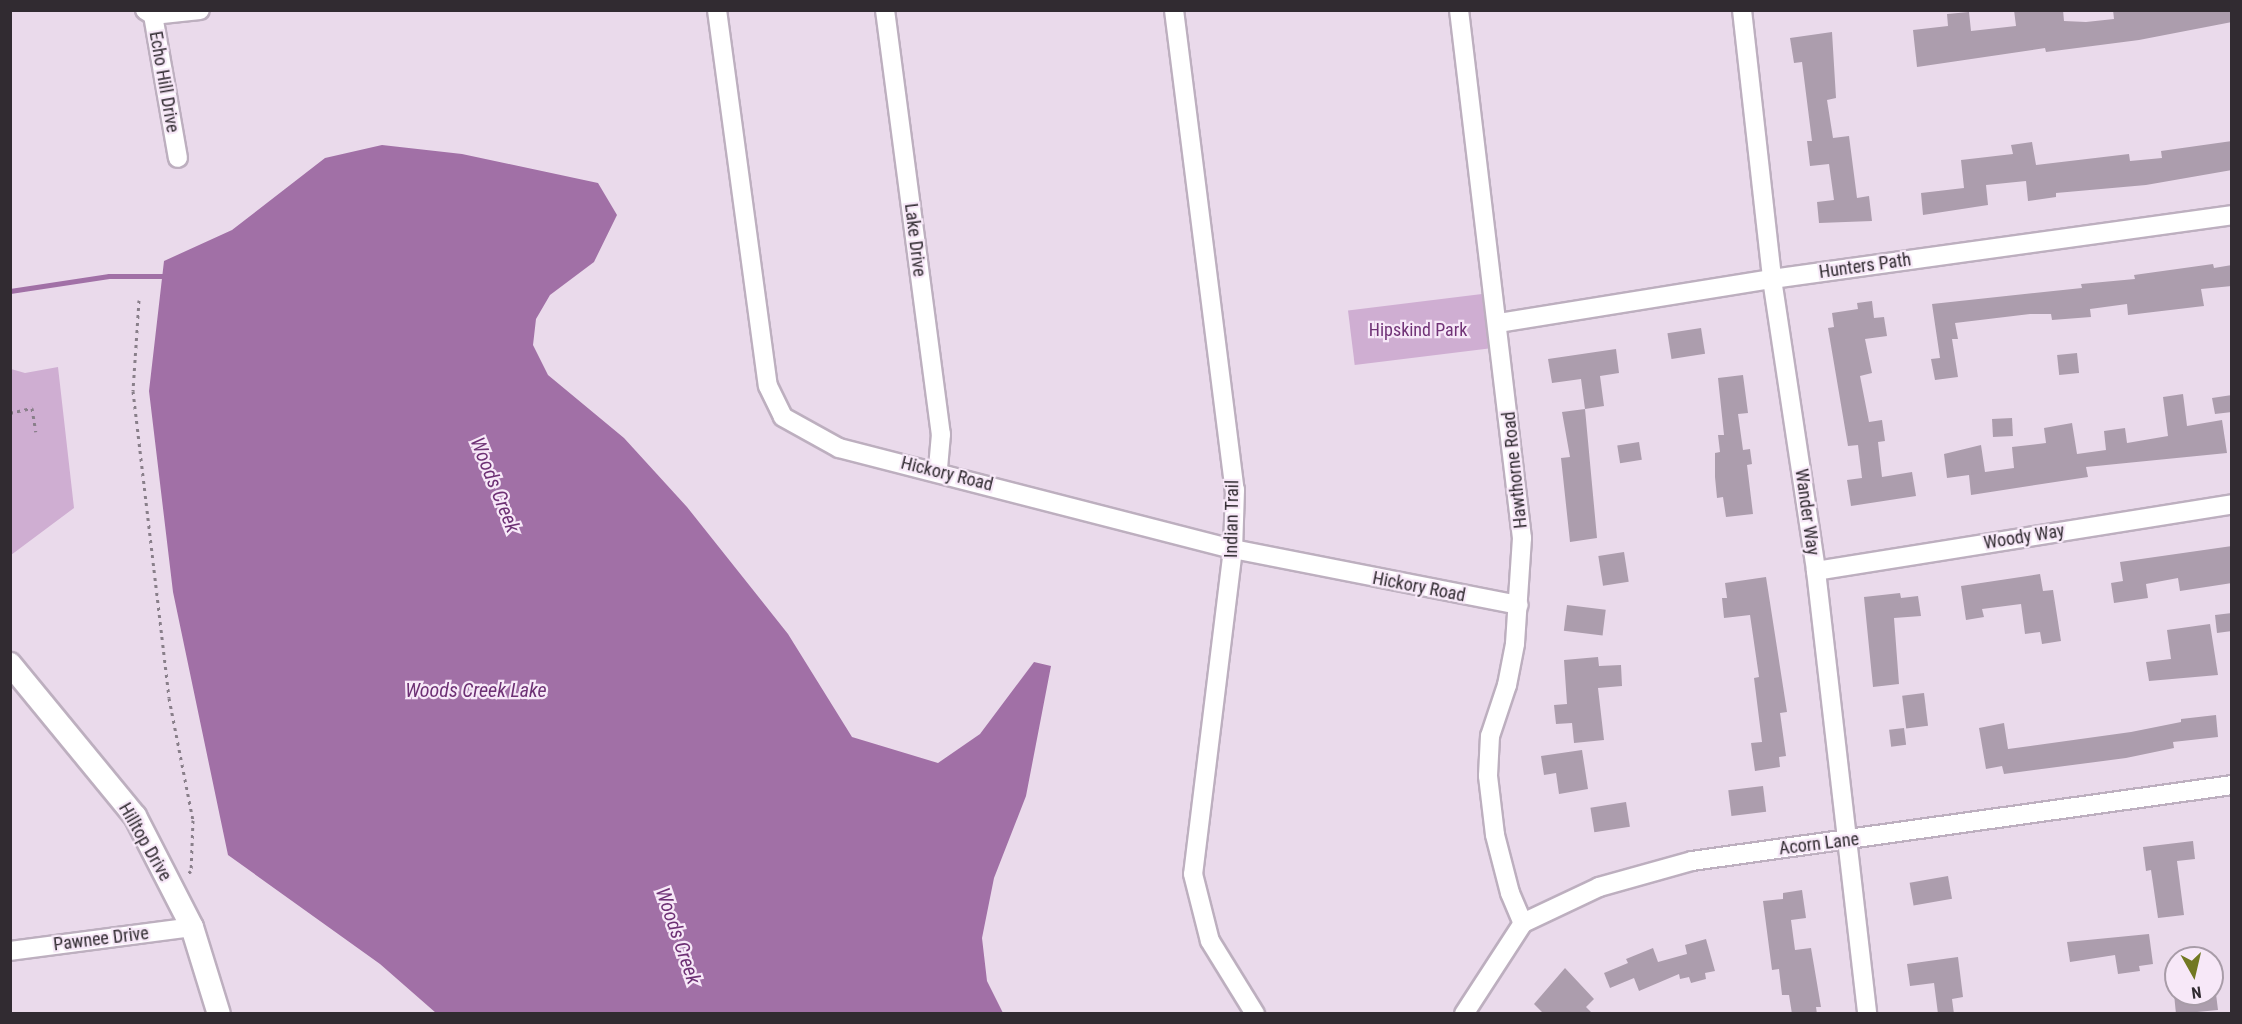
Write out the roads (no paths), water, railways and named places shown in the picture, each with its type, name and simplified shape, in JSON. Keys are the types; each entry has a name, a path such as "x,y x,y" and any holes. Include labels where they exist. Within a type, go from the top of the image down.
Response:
{"street":[{"path":"149,13 200,10"},
{"name":"Hickory Road","path":"717,10 768,386 783,417 839,448 938,471 1233,549 1520,605"},
{"name":"Lake Drive","path":"885,10 941,434 938,471"},
{"name":"Indian Trail","path":"1174,10 1235,490 1233,549 1193,874 1210,940 1255,1014"},
{"name":"Hawthorne Road","path":"1459,10 1499,323 1522,538 1520,605 1507,685 1490,736 1488,776 1498,845 1510,894 1523,924"},
{"name":"Wander Way","path":"1742,10 1772,279 1816,571 1866,1014"},
{"name":"Echo Hill Drive","path":"149,13 178,158"},
{"name":"Hunters Path","path":"1499,323 1772,279 2232,215"},
{"name":"Woody Way","path":"1816,571 2232,504"},
{"name":"Hilltop Drive","path":"10,664 18,684 135,816 192,927 219,1014"},
{"name":"Acorn Lane","path":"1523,924 1599,887 1692,861 2231,791"},
{"path":"1464,1014 1523,924"},
{"name":"Pawnee Drive","path":"10,951 192,927"}],"water":[{"name":"Woods Creek Lake","path":"382,145 462,154 598,183 617,215 594,262 550,295 536,319 533,345 548,375 624,438 687,507 788,634 852,737 938,763 980,734 1034,662 1051,666 1026,796 994,878 982,938 987,981 1003,1013 436,1013 380,964 228,855 173,592 149,391 164,261 232,230 325,158"}],"waterway":[{"name":"Woods Creek","path":"10,291 109,276 166,276"}],"park label":[{"name":"Hipskind Park","path":"1418,330"}]}
